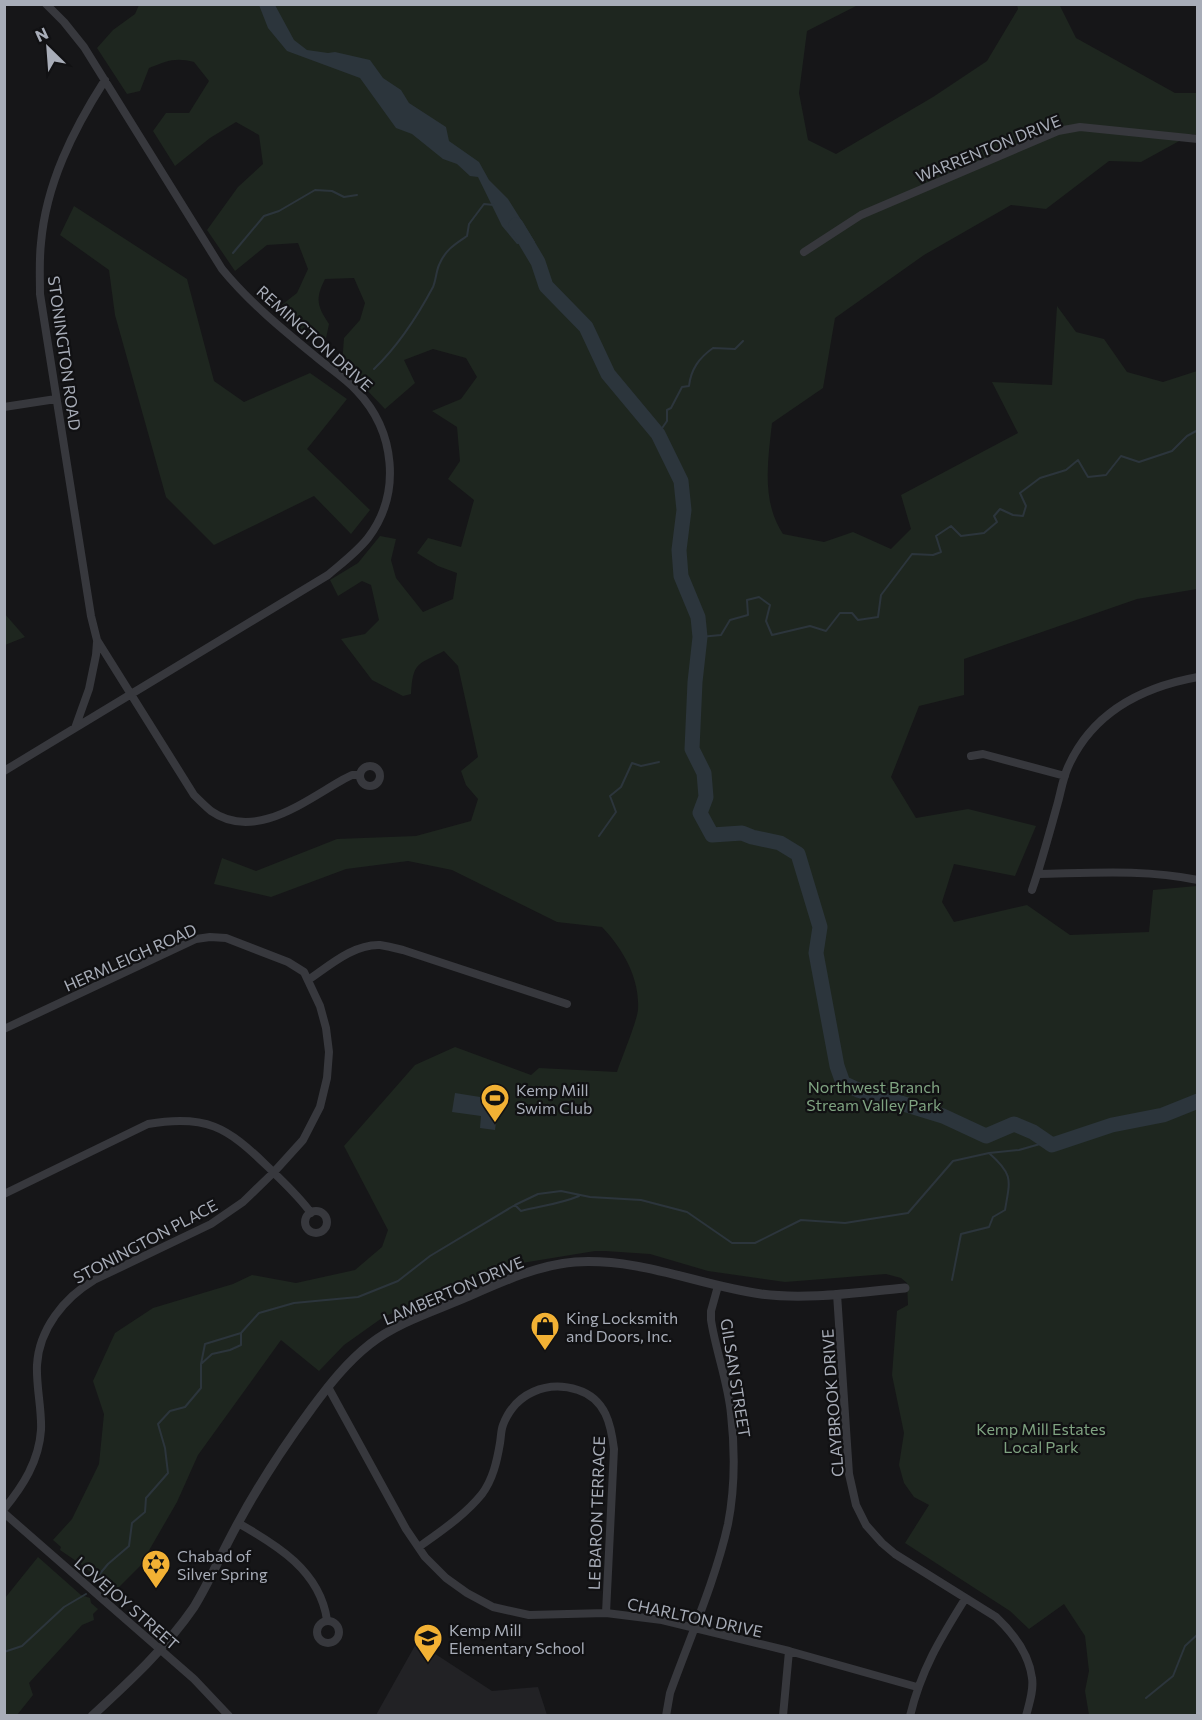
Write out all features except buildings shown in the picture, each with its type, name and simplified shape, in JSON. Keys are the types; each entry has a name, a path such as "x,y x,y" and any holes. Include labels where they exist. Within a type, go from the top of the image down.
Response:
{"street":[{"name":"REMINGTON DRIVE","path":"46,4 84,47 222,269 237,287 274,322 357,390 372,409 389,451 391,476 383,513 369,537 358,550 328,575 75,728"},
{"name":"STONINGTON ROAD","path":"75,728 89,689 97,640 40,294 40,244 51,190 63,154 84,112 105,80"},
{"name":"WARRENTON DRIVE","path":"804,252 861,215 1058,131 1080,127 1197,140"},
{"path":"4,407 56,399"},
{"name":"STONINGTON ROAD","path":"97,640 194,795 212,812 231,820 253,822 266,820 286,812 352,775 360,775"},
{"path":"1032,890 1065,776 1081,743 1116,707 1142,692 1179,680 1197,677"},
{"path":"4,771 75,728"},
{"path":"971,756 983,754 1065,776"},
{"path":"1038,874 1141,871 1197,880"},
{"name":"HERMLEIGH ROAD","path":"4,1029 161,954 203,937 226,938 288,962 304,972 308,980"},
{"path":"308,980 345,954 369,945 381,945 403,950 567,1004"},
{"name":"STONINGTON PLACE","path":"4,1511 22,1486 35,1460 40,1431 37,1365 41,1346 51,1322 63,1304 94,1280 211,1224 243,1202 303,1140 310,1128 320,1107 327,1078 329,1052 320,1006 308,980"},
{"path":"4,1194 148,1124 171,1120 197,1121 217,1126 249,1148 301,1199 311,1213"},
{"name":"LAMBERTON DRIVE","path":"92,1716 142,1670 195,1604 238,1523 282,1449 328,1387 351,1361 371,1343 390,1331 500,1283 550,1266 575,1262 632,1265 657,1269 718,1286 764,1294 801,1296 905,1288"},
{"name":"GILSAN STREET","path":"666,1716 670,1693 721,1551 733,1486 734,1453 731,1412 711,1320 711,1311 718,1286"},
{"name":"CLAYBROOK DRIVE","path":"837,1294 849,1474 856,1505 866,1525 895,1554 1001,1622 1015,1638 1026,1656 1033,1679 1026,1716"},
{"name":"CHARLTON DRIVE","path":"328,1387 406,1529 425,1557 446,1578 466,1593 493,1607 537,1616 606,1613 662,1620 789,1651 917,1687"},
{"name":"LE BARON TERRACE","path":"419,1547 462,1516 482,1494 497,1462 503,1425 516,1403 526,1394 539,1389 553,1387 578,1390 600,1406 612,1425 614,1449 606,1613"},
{"name":"LOVEJOY STREET","path":"4,1511 194,1679 229,1716"},
{"path":"238,1523 271,1542 297,1563 320,1595 327,1620"},
{"path":"910,1716 917,1687 937,1644 965,1599"},
{"path":"783,1716 789,1651"}],"shaded area":[{"path":"259,5 275,5 294,40 307,50 335,52 370,60 383,78 401,90 409,103 446,127 449,141 479,162 489,180 508,199 535,242 517,244 502,226 478,177 470,176 457,164 443,159 412,134 396,128 360,78 287,51 268,28"},
{"path":"455,1093 499,1100 495,1130 480,1128 481,1116 452,1112"},
{"name":"Kemp Mill Elementary School","path":"417,1642 492,1691 538,1687 547,1715 376,1715"}],"green space":[{"path":"1059,4 1076,38 1175,93 1197,93 1197,135 1192,134 1141,162 1109,161 1046,209 1011,205 924,255 835,318 823,388 772,423 768,466 769,494 771,508 783,534 824,542 853,532 891,549 911,529 901,495 1018,433 992,382 1052,385 1057,306 1076,332 1104,339 1127,372 1163,382 1197,371 1197,589 1137,599 964,659 964,695 919,706 891,777 916,818 968,809 1036,826 1015,876 954,864 942,902 954,922 1027,905 1070,935 1149,932 1153,890 1197,886 1197,1715 1089,1715 1085,1691 1089,1671 1085,1636 1064,1604 1029,1629 1010,1611 905,1543 929,1505 914,1497 904,1483 899,1465 904,1433 892,1375 897,1311 908,1305 907,1283 901,1278 886,1274 785,1282 708,1271 650,1254 595,1251 491,1268 459,1286 430,1295 382,1318 344,1345 319,1371 281,1340 198,1455 177,1502 140,1566 114,1592 60,1550 61,1547 53,1540 72,1519 99,1464 104,1414 93,1381 115,1333 153,1308 233,1284 252,1275 296,1283 355,1270 382,1247 388,1230 344,1146 415,1065 455,1047 531,1075 539,1068 617,1072 637,1016 638,998 629,965 617,945 602,927 557,922 452,870 408,861 346,869 271,897 214,884 222,858 256,871 337,839 416,836 471,821 478,799 466,785 461,771 478,757 458,666 444,651 422,662 415,670 411,694 403,696 372,680 341,639 365,634 379,620 371,585 362,581 338,596 330,580 358,563 380,536 396,539 391,560 396,578 423,612 453,599 457,573 438,566 417,553 428,538 461,547 474,500 448,479 460,461 457,427 432,411 461,399 477,377 466,358 433,349 404,360 415,383 385,409 342,364 344,338 360,320 365,303 354,278 325,279 319,302 329,324 325,343 286,320 279,307 297,293 308,269 298,243 267,245 235,271 207,230 238,187 263,164 259,135 236,122 210,138 175,166 153,131 166,113 189,113 209,81 194,62 171,60 149,68 140,91 127,94 97,48 113,30 135,14 139,5 858,5 807,31 799,93 808,140 836,154 933,97 987,61 1018,9 1017,5"},
{"path":"74,206 187,279 214,381 244,402 310,373 347,399 307,449 370,510 351,534 314,496 214,545 166,497 115,315 109,270 60,235"},
{"path":"4,613 25,637 5,645 4,645"},
{"path":"38,1557 81,1595 90,1598 91,1603 98,1609 93,1614 94,1620 82,1625 29,1683 33,1695 17,1715 5,1715 5,1598"}],"waterway":[{"path":"233,253 264,216 279,211 315,190 332,191 344,197 357,195"},
{"path":"374,369 407,330 421,309 433,287 444,255 467,236 469,224 484,204 494,205"},
{"path":"516,225 538,262 546,286 586,327 608,374 658,434 681,481 684,510 679,550 681,576 698,617 700,637 692,749 704,773 706,797 700,813 712,835 742,833 780,843 798,854 820,927 816,953 837,1066 843,1083 858,1090 943,1116 986,1136 1014,1124 1033,1132 1052,1145 1112,1125 1163,1115 1198,1101"},
{"path":"658,434 667,421 667,410 671,408 682,387 689,386 694,369 700,360 713,348 735,349 743,341"},
{"path":"700,637 721,635 730,620 748,615 747,600 759,597 770,605 766,621 772,635 810,626 826,631 840,613 852,613 858,620 878,617 881,595 912,554 933,555 941,552 936,536 951,526 961,536 984,533 997,522 994,516 1000,509 1013,515 1023,516 1026,506 1020,493 1040,478 1066,470 1078,460 1088,477 1106,475 1121,456 1139,462 1172,451 1187,436 1198,430"},
{"path":"599,836 616,812 610,796 621,787 632,763 641,766 659,762"},
{"path":"93,1582 108,1564 129,1546 132,1523 145,1512 146,1498 168,1473 165,1448 158,1424 170,1411 185,1407 201,1388 201,1364 205,1344 241,1333 259,1313 294,1303 358,1297 398,1281 430,1256 515,1205 538,1194 561,1191 590,1197 641,1200 687,1212 732,1243 755,1243 801,1220 845,1223 908,1213 953,1161 989,1153 1019,1150 1047,1142"},
{"path":"952,1280 961,1234 989,1227 993,1217 1005,1210 1008,1178 1003,1167 989,1153"},
{"path":"515,1205 521,1211 579,1196"},
{"path":"201,1364 212,1354 241,1345 241,1333"},
{"path":"4,1652 22,1646 64,1607 86,1594"},
{"path":"1146,1698 1173,1676 1185,1646 1198,1634"}],"place":[{"name":"Kemp Mill Swim Club","path":"495,1124"},
{"name":"King Locksmith and Doors, Inc.","path":"545,1352"},
{"name":"Chabad of Silver Spring","path":"156,1590"},
{"name":"Kemp Mill Elementary School","path":"428,1664"}],"park label":[{"name":"Northwest Branch Stream Valley Park","path":"874,1095"},
{"name":"Kemp Mill Estates Local Park","path":"1041,1437"}]}
